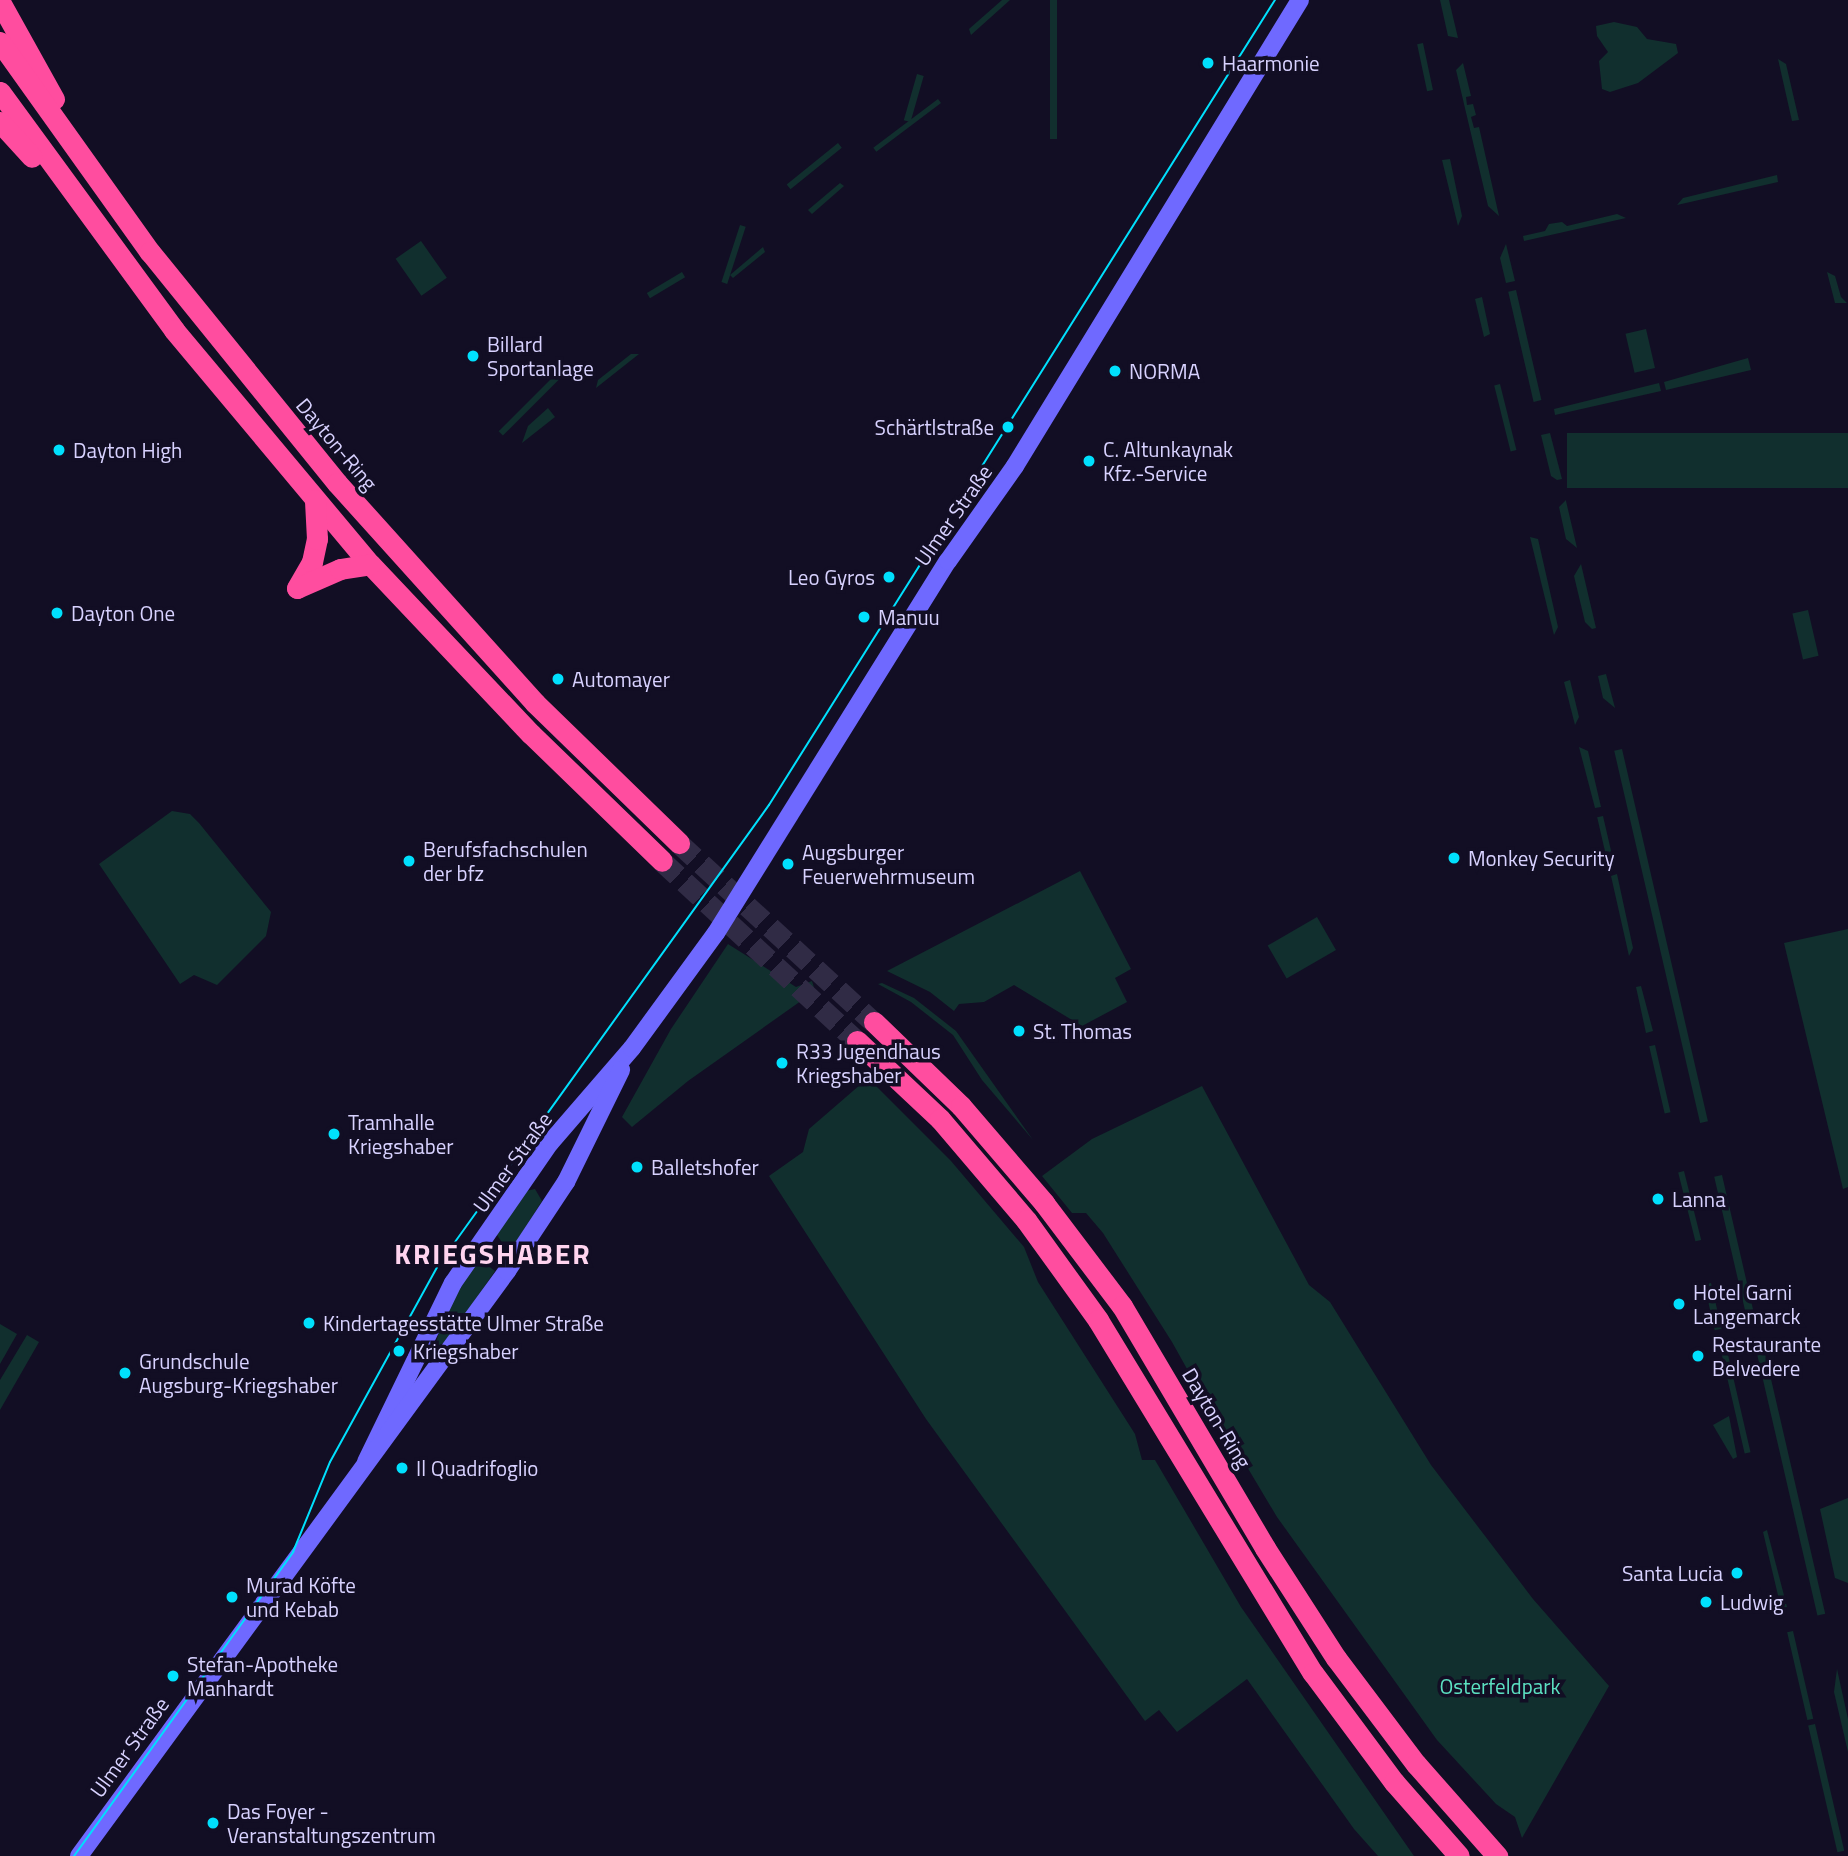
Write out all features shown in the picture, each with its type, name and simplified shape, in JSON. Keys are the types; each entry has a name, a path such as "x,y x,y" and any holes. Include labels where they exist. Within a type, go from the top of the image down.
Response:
{"highway":[{"path":"0,2 105,193"},
{"name":"Dayton-Ring","path":"0,42 105,193 241,367 383,535 535,703 679,843"},
{"path":"0,92 82,210 189,349 370,564 531,734 662,860"},
{"path":"0,122 82,210"},
{"path":"316,500 317,539 312,562 297,588 340,569 370,564"},
{"name":"Dayton-Ring","path":"874,1021 961,1106 1044,1203 1114,1296 1336,1658 1416,1764 1497,1856"},
{"path":"857,1041 940,1119 1026,1220 1098,1320 1313,1674 1394,1782 1459,1856"}],"street":[{"name":"Ulmer Straße","path":"366,1462 453,1283 550,1143 632,1048 716,933 948,561 1015,466 1300,0"},
{"name":"Ulmer Straße","path":"79,1856 366,1462 429,1382 566,1182 632,1048"}],"green space":[{"path":"1002,0 1010,0 971,35 969,29"},
{"path":"1050,0 1057,0 1057,139 1050,139"},
{"path":"1440,0 1449,0 1458,38 1448,36"},
{"path":"1614,22 1637,27 1647,39 1676,44 1678,53 1638,83 1610,92 1602,89 1599,61 1608,52 1597,36 1596,26"},
{"path":"1423,43 1433,90 1427,91 1417,44"},
{"path":"1778,59 1786,64 1799,120 1792,121"},
{"path":"1463,63 1471,96 1466,97 1467,105 1473,104 1476,115 1471,117 1474,128 1479,127 1499,216 1488,206 1456,70"},
{"path":"917,74 924,76 910,122 904,120"},
{"path":"938,99 941,103 876,152 873,148"},
{"path":"838,143 842,148 790,189 787,185"},
{"path":"1450,159 1462,216 1458,226 1442,160"},
{"path":"1777,175 1778,182 1677,205 1683,198"},
{"path":"840,183 844,186 812,214 808,210"},
{"path":"1617,214 1626,218 1524,241 1523,236 1545,231 1549,224 1562,222 1567,226"},
{"path":"740,225 746,227 727,284 721,282"},
{"path":"421,241 447,278 421,296 396,259"},
{"path":"1506,244 1515,281 1506,283 1500,258"},
{"path":"763,247 765,252 733,278 730,275"},
{"path":"682,272 685,277 650,298 647,293"},
{"path":"1827,272 1835,276 1841,297 1847,303 1835,303"},
{"path":"1516,290 1541,400 1534,402 1508,292"},
{"path":"1482,297 1490,334 1484,337 1475,299"},
{"path":"1646,329 1655,368 1635,373 1626,334"},
{"path":"631,354 639,354 596,388 598,380"},
{"path":"1748,358 1751,370 1666,390 1664,382"},
{"path":"563,367 567,371 503,436 499,431"},
{"path":"1659,383 1661,391 1555,415 1554,409"},
{"path":"1500,384 1516,450 1511,451 1494,385"},
{"path":"548,408 555,417 522,443 528,426"},
{"path":"1550,433 1562,479 1557,480 1551,476 1541,435"},
{"path":"1567,433 1848,433 1848,488 1567,488"},
{"path":"1566,500 1577,548 1566,539 1559,507"},
{"path":"1530,537 1538,539 1558,627 1554,635"},
{"path":"1581,564 1596,628 1592,629 1585,622 1574,576"},
{"path":"1808,610 1819,656 1803,659 1792,614"},
{"path":"1606,674 1615,708 1603,698 1598,676"},
{"path":"1570,680 1579,717 1575,725 1564,682"},
{"path":"1579,747 1588,751 1601,807 1595,808"},
{"path":"1622,749 1708,1121 1700,1123 1614,751"},
{"path":"172,811 190,814 199,823 271,912 266,936 217,985 194,975 180,984 99,864"},
{"path":"1603,816 1614,862 1608,863 1597,817"},
{"path":"1080,871 1131,969 1115,978 1127,1002 1082,1026 1014,985 984,1002 959,1004 954,1011 930,992 887,971"},
{"path":"1617,874 1633,948 1629,956 1611,876"},
{"path":"1317,917 1336,950 1287,978 1268,946"},
{"path":"1848,929 1848,1187 1843,1189 1784,943"},
{"path":"728,944 796,987 812,981 815,991 688,1081 632,1127 622,1117 671,1029"},
{"path":"882,983 914,998 956,1031 1033,1140 982,1080 953,1035 911,1002 878,984"},
{"path":"1641,986 1653,1031 1646,1033 1636,987"},
{"path":"1655,1045 1671,1112 1665,1114 1649,1046"},
{"path":"868,1078 951,1161 1024,1247 1038,1282 1135,1434 1142,1460 1155,1460 1241,1607 1414,1856 1378,1856 1354,1829 1247,1679 1177,1732 1159,1710 1145,1721 926,1419 769,1176 803,1152 809,1129"},
{"name":"Osterfeldpark","path":"1202,1086 1309,1285 1330,1302 1431,1465 1533,1599 1609,1686 1522,1838 1515,1817 1496,1804 1437,1740 1277,1517 1237,1450 1235,1432 1224,1435 1172,1342 1103,1233 1086,1213 1072,1213 1042,1176 1092,1139"},
{"path":"1684,1171 1701,1240 1695,1241 1678,1172"},
{"path":"1722,1175 1753,1309 1745,1311 1714,1177"},
{"path":"535,1189 542,1201 516,1242 503,1244 495,1232 526,1191"},
{"path":"479,1259 495,1271 446,1342 435,1347 445,1309"},
{"path":"1711,1283 1722,1329 1715,1330 1704,1285"},
{"path":"0,1324 17,1334 0,1364"},
{"path":"27,1335 39,1342 0,1410 0,1380"},
{"path":"1762,1340 1825,1614 1817,1616 1754,1342"},
{"path":"1726,1346 1751,1452 1745,1454 1720,1347"},
{"path":"1729,1416 1737,1457 1733,1459 1713,1425"},
{"path":"1848,1498 1848,1583 1835,1578 1820,1509"},
{"path":"1767,1530 1787,1607 1781,1608 1763,1532"},
{"path":"1793,1631 1813,1719 1807,1720 1787,1632"},
{"path":"1837,1669 1848,1719 1848,1752 1834,1692"},
{"path":"1815,1724 1844,1851 1837,1852 1808,1726"}],"tunnel":[{"path":"679,843 874,1022"},
{"path":"662,861 857,1041"}],"tram line":[{"path":"74,1856 293,1552 330,1462 437,1267 769,805 1275,0"}],"place":[{"name":"Haarmonie","path":"1208,63"},
{"name":"Billard Sportanlage","path":"473,356"},
{"name":"NORMA","path":"1115,371"},
{"name":"Schärtlstraße","path":"1008,427"},
{"name":"Dayton High","path":"59,450"},
{"name":"C. Altunkaynak Kfz.-Service","path":"1089,461"},
{"name":"Leo Gyros","path":"889,577"},
{"name":"Dayton One","path":"57,613"},
{"name":"Manuu","path":"864,617"},
{"name":"Automayer","path":"558,679"},
{"name":"Monkey Security","path":"1454,858"},
{"name":"Berufsfachschulen der bfz","path":"409,861"},
{"name":"Augsburger Feuerwehrmuseum","path":"788,864"},
{"name":"St. Thomas","path":"1019,1031"},
{"name":"R33 Jugendhaus Kriegshaber","path":"782,1063"},
{"name":"Tramhalle Kriegshaber","path":"334,1134"},
{"name":"Balletshofer","path":"637,1167"},
{"name":"Lanna","path":"1658,1199"},
{"name":"Hotel Garni Langemarck","path":"1679,1304"},
{"name":"Kindertagesstätte Ulmer Straße","path":"309,1323"},
{"name":"Kriegshaber","path":"399,1351"},
{"name":"Restaurante Belvedere","path":"1698,1356"},
{"name":"Grundschule Augsburg-Kriegshaber","path":"125,1373"},
{"name":"Il Quadrifoglio","path":"402,1468"},
{"name":"Santa Lucia","path":"1737,1573"},
{"name":"Murad Köfte und Kebab","path":"232,1597"},
{"name":"Ludwig","path":"1706,1602"},
{"name":"Stefan-Apotheke Manhardt","path":"173,1676"},
{"name":"Das Foyer - Veranstaltungszentrum","path":"213,1823"}],"district":[{"name":"KRIEGSHABER","path":"493,1254"}]}
